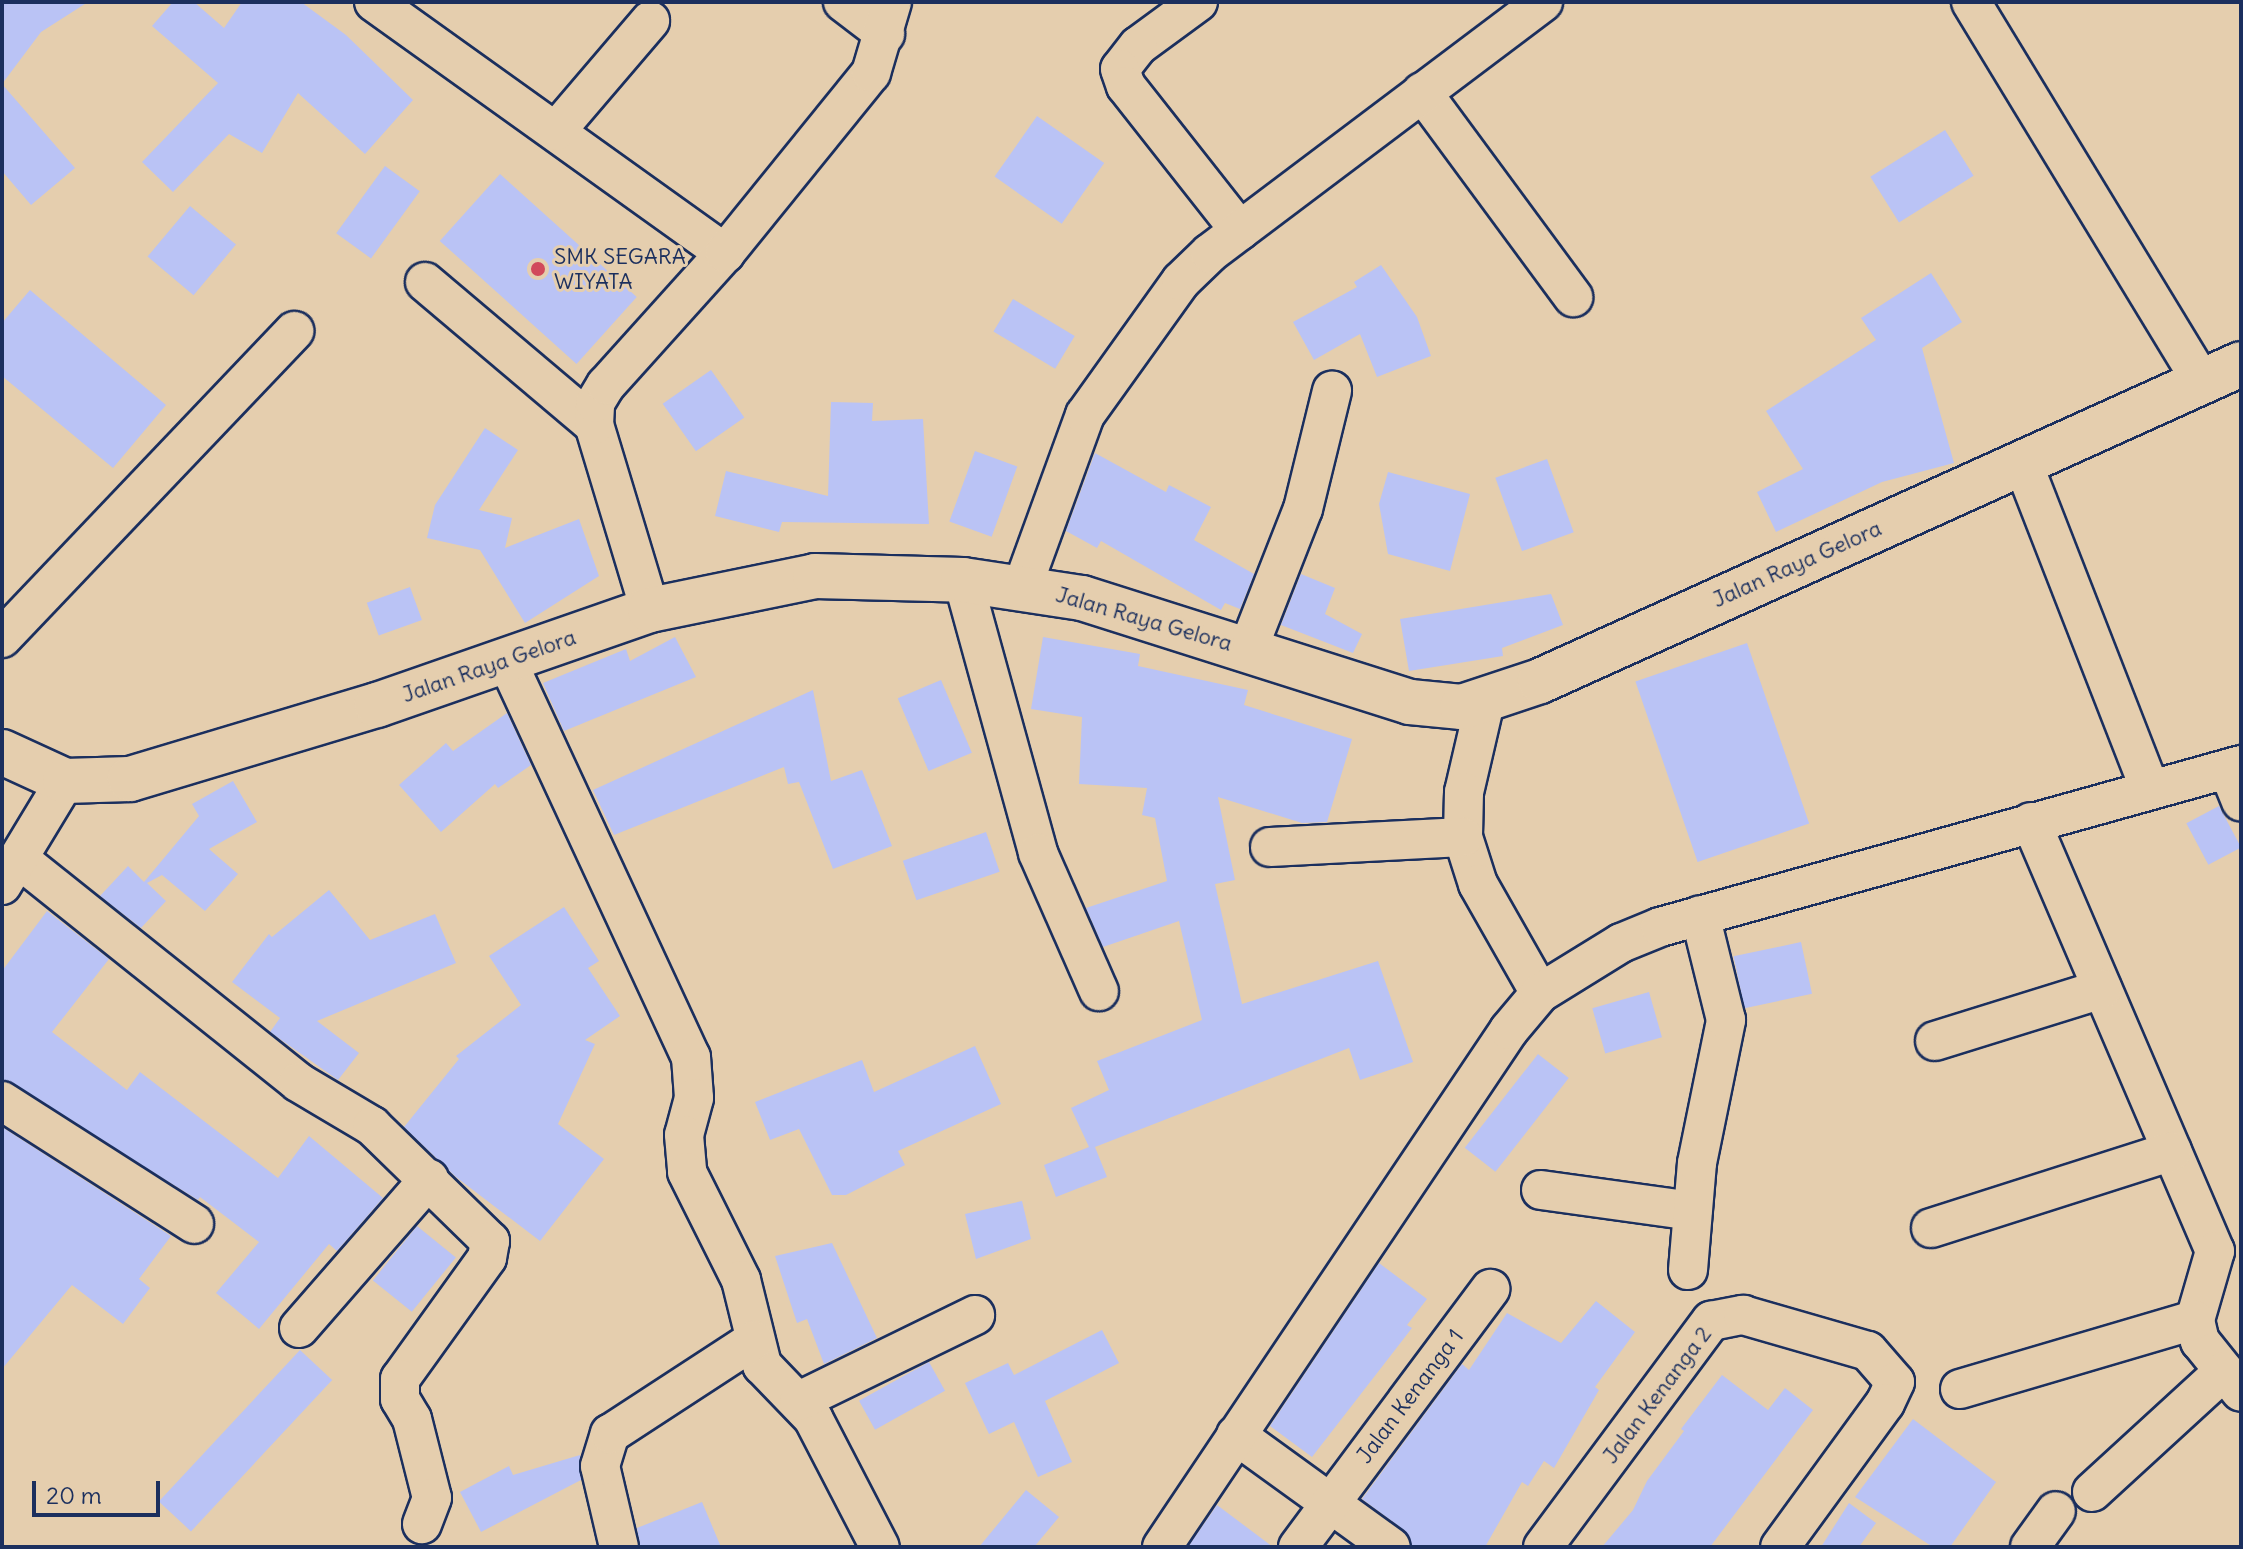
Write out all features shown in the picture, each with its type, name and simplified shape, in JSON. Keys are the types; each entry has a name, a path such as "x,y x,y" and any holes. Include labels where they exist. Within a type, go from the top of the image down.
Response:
{"street":[{"path":"650,610 594,425 595,403 606,385 725,253 871,73 888,18 843,2"},
{"path":"1198,2 1138,46 1120,69 1126,86 1240,231"},
{"path":"1022,588 1085,415 1181,281 1240,231 1422,92 1501,15 1543,2"},
{"path":"1971,2 2201,381"},
{"path":"387,6 725,253"},
{"path":"556,131 650,21"},
{"path":"1422,92 1573,297"},
{"path":"425,282 594,425"},
{"path":"2,638 294,331"},
{"name":"Jalan Raya Gelora","path":"2,752 65,781 130,779 507,661 650,610 815,576 963,580 1082,598 1410,702 1462,707 1485,702 2241,364"},
{"path":"1248,649 1303,509 1332,391"},
{"path":"2022,461 2150,789"},
{"path":"963,580 1038,853 1099,991"},
{"path":"507,661 691,1057 694,1098 684,1135 687,1172 741,1280 762,1365 799,1401 880,1547"},
{"path":"1485,702 1464,792 1463,837 1478,884 1540,993"},
{"path":"1162,1547 1509,1030 1540,993 1621,943 1700,915 2150,789 2237,778"},
{"path":"65,781 11,872 298,1082 372,1126 429,1179 492,1247 400,1379 400,1399 412,1419 432,1498 422,1524"},
{"path":"2031,822 2215,1251 2195,1320 2200,1341 2232,1382 2092,1492"},
{"path":"1270,847 1463,837"},
{"path":"1688,1270 1697,1163 1726,1020 1700,915"},
{"path":"1935,1041 2102,989"},
{"path":"2,1101 194,1224"},
{"path":"1931,1228 2172,1151"},
{"path":"299,1328 429,1179"},
{"path":"1541,1190 1693,1211"},
{"name":"Jalan Kenanga 1","path":"1298,1547 1490,1289"},
{"path":"799,1401 975,1315"},
{"name":"Jalan Kenanga 2","path":"1543,1547 1711,1321 1743,1315 1868,1351 1892,1373 1891,1393 1780,1547"},
{"path":"1960,1389 2195,1320"},
{"path":"619,1547 600,1466 610,1434 754,1340"},
{"path":"1236,1435 1391,1547"},
{"path":"2030,1547 2056,1511"}],"building":[{"path":"2,2 88,2 41,32 2,84"},
{"path":"173,2 194,2 224,28 242,2 301,2 346,35 413,100 365,154 298,93 262,153 229,134 173,192 142,162 218,83 152,26"},
{"path":"2,84 75,168 31,205 2,171"},
{"path":"1037,116 1104,163 1062,224 995,177"},
{"path":"1945,130 1974,176 1899,222 1870,177"},
{"path":"385,166 420,191 371,258 336,233"},
{"name":"SMK SEGARA WIYATA","path":"500,174 637,297 577,364 440,241"},
{"path":"190,206 236,245 194,295 148,257"},
{"path":"1381,265 1417,317 1431,356 1377,377 1360,334 1314,360 1293,322 1357,287 1354,282"},
{"path":"1931,273 1962,322 1922,348 1954,463 1882,482 1776,532 1757,492 1803,469 1766,411 1876,340 1861,318"},
{"path":"30,290 166,405 113,468 2,376 2,323"},
{"path":"1013,299 1075,336 1055,369 993,332"},
{"path":"711,370 744,418 696,451 663,404"},
{"path":"831,402 873,403 872,421 923,419 929,524 782,522 779,532 715,516 726,471 828,496"},
{"path":"485,428 518,450 479,510 512,518 505,548 579,519 599,576 525,623 480,550 427,538 435,505"},
{"path":"975,451 1017,466 992,537 949,521"},
{"path":"1095,453 1166,492 1169,485 1211,507 1194,540 1254,574 1240,609 1225,603 1221,610 1101,541 1097,548 1066,531"},
{"path":"1547,459 1574,532 1522,551 1495,478"},
{"path":"1388,472 1470,494 1450,571 1388,554 1379,504"},
{"path":"1301,574 1335,588 1325,614 1362,634 1353,653 1281,625"},
{"path":"410,587 422,620 379,636 367,603"},
{"path":"1551,594 1563,625 1502,648 1503,656 1409,671 1400,619"},
{"path":"675,637 696,677 564,731 543,683 626,649 630,661"},
{"path":"1043,637 1140,654 1138,666 1248,690 1244,705 1352,739 1327,822 1302,823 1218,797 1235,880 1215,884 1242,1004 1378,961 1413,1062 1360,1080 1349,1048 1095,1147 1107,1177 1056,1197 1044,1165 1089,1147 1071,1108 1109,1090 1097,1061 1202,1020 1179,921 1103,947 1086,908 1167,881 1155,818 1142,815 1147,788 1079,784 1082,717 1031,709"},
{"path":"1747,643 1809,824 1698,862 1635,681"},
{"path":"941,680 972,753 929,771 898,698"},
{"path":"813,690 831,781 862,770 892,846 833,869 799,782 788,784 784,767 614,835 593,790"},
{"path":"507,713 531,765 498,788 495,784 441,832 399,785 446,743 453,751"},
{"path":"233,781 257,822 209,849 238,874 205,911 162,875 147,883 166,901 141,928 100,896 128,866 144,882 199,816 192,804"},
{"path":"2219,806 2241,848 2208,865 2186,823"},
{"path":"986,832 1000,872 916,900 903,861"},
{"path":"329,890 370,940 435,914 456,963 317,1021 359,1053 338,1080 270,1032 280,1018 232,982 269,934 272,937"},
{"path":"564,907 599,961 588,968 620,1016 585,1040 595,1044 558,1124 604,1159 540,1241 456,1177 404,1127 459,1059 456,1056 521,1005 489,956"},
{"path":"47,911 109,959 52,1032 127,1090 140,1072 278,1178 309,1136 383,1198 337,1251 329,1244 259,1329 216,1293 259,1242 200,1197 198,1200 2,1079 2,971"},
{"path":"1801,942 1812,994 1745,1008 1734,956"},
{"path":"1649,992 1662,1037 1605,1053 1592,1008"},
{"path":"975,1046 1001,1104 898,1151 905,1165 846,1195 832,1195 799,1129 770,1140 755,1102 862,1060 874,1092"},
{"path":"1538,1054 1569,1078 1495,1172 1465,1148"},
{"path":"2,1127 171,1236 139,1279 150,1288 123,1324 72,1285 2,1369"},
{"path":"1022,1201 1031,1239 976,1259 965,1214"},
{"path":"417,1226 456,1257 412,1312 373,1280"},
{"path":"832,1243 877,1338 824,1364 807,1319 797,1323 775,1256"},
{"path":"1379,1263 1427,1299 1407,1325 1412,1328 1312,1457 1270,1426"},
{"path":"1596,1301 1635,1332 1595,1387 1599,1390 1554,1468 1544,1461 1528,1486 1522,1482 1485,1547 1413,1547 1404,1530 1362,1499 1462,1364 1469,1370 1507,1313 1561,1343"},
{"path":"1102,1330 1119,1363 1045,1401 1072,1462 1038,1477 1014,1422 989,1434 965,1383 1008,1363 1014,1375"},
{"path":"300,1350 332,1380 191,1531 159,1501"},
{"path":"929,1362 945,1391 875,1430 859,1401"},
{"path":"1722,1375 1768,1410 1785,1388 1813,1410 1710,1547 1602,1547 1633,1510 1647,1481 1684,1431 1681,1429"},
{"path":"1913,1419 1996,1482 1950,1547 1933,1547 1855,1497"},
{"path":"580,1455 581,1480 481,1532 460,1492 509,1466 513,1475"},
{"path":"1026,1490 1059,1517 1034,1547 979,1547"},
{"path":"702,1502 721,1547 640,1547 637,1528"},
{"path":"1849,1503 1876,1523 1859,1547 1821,1547"},
{"path":"1217,1505 1273,1547 1188,1547"}],"place":[{"name":"SMK SEGARA WIYATA","path":"538,269"}]}
